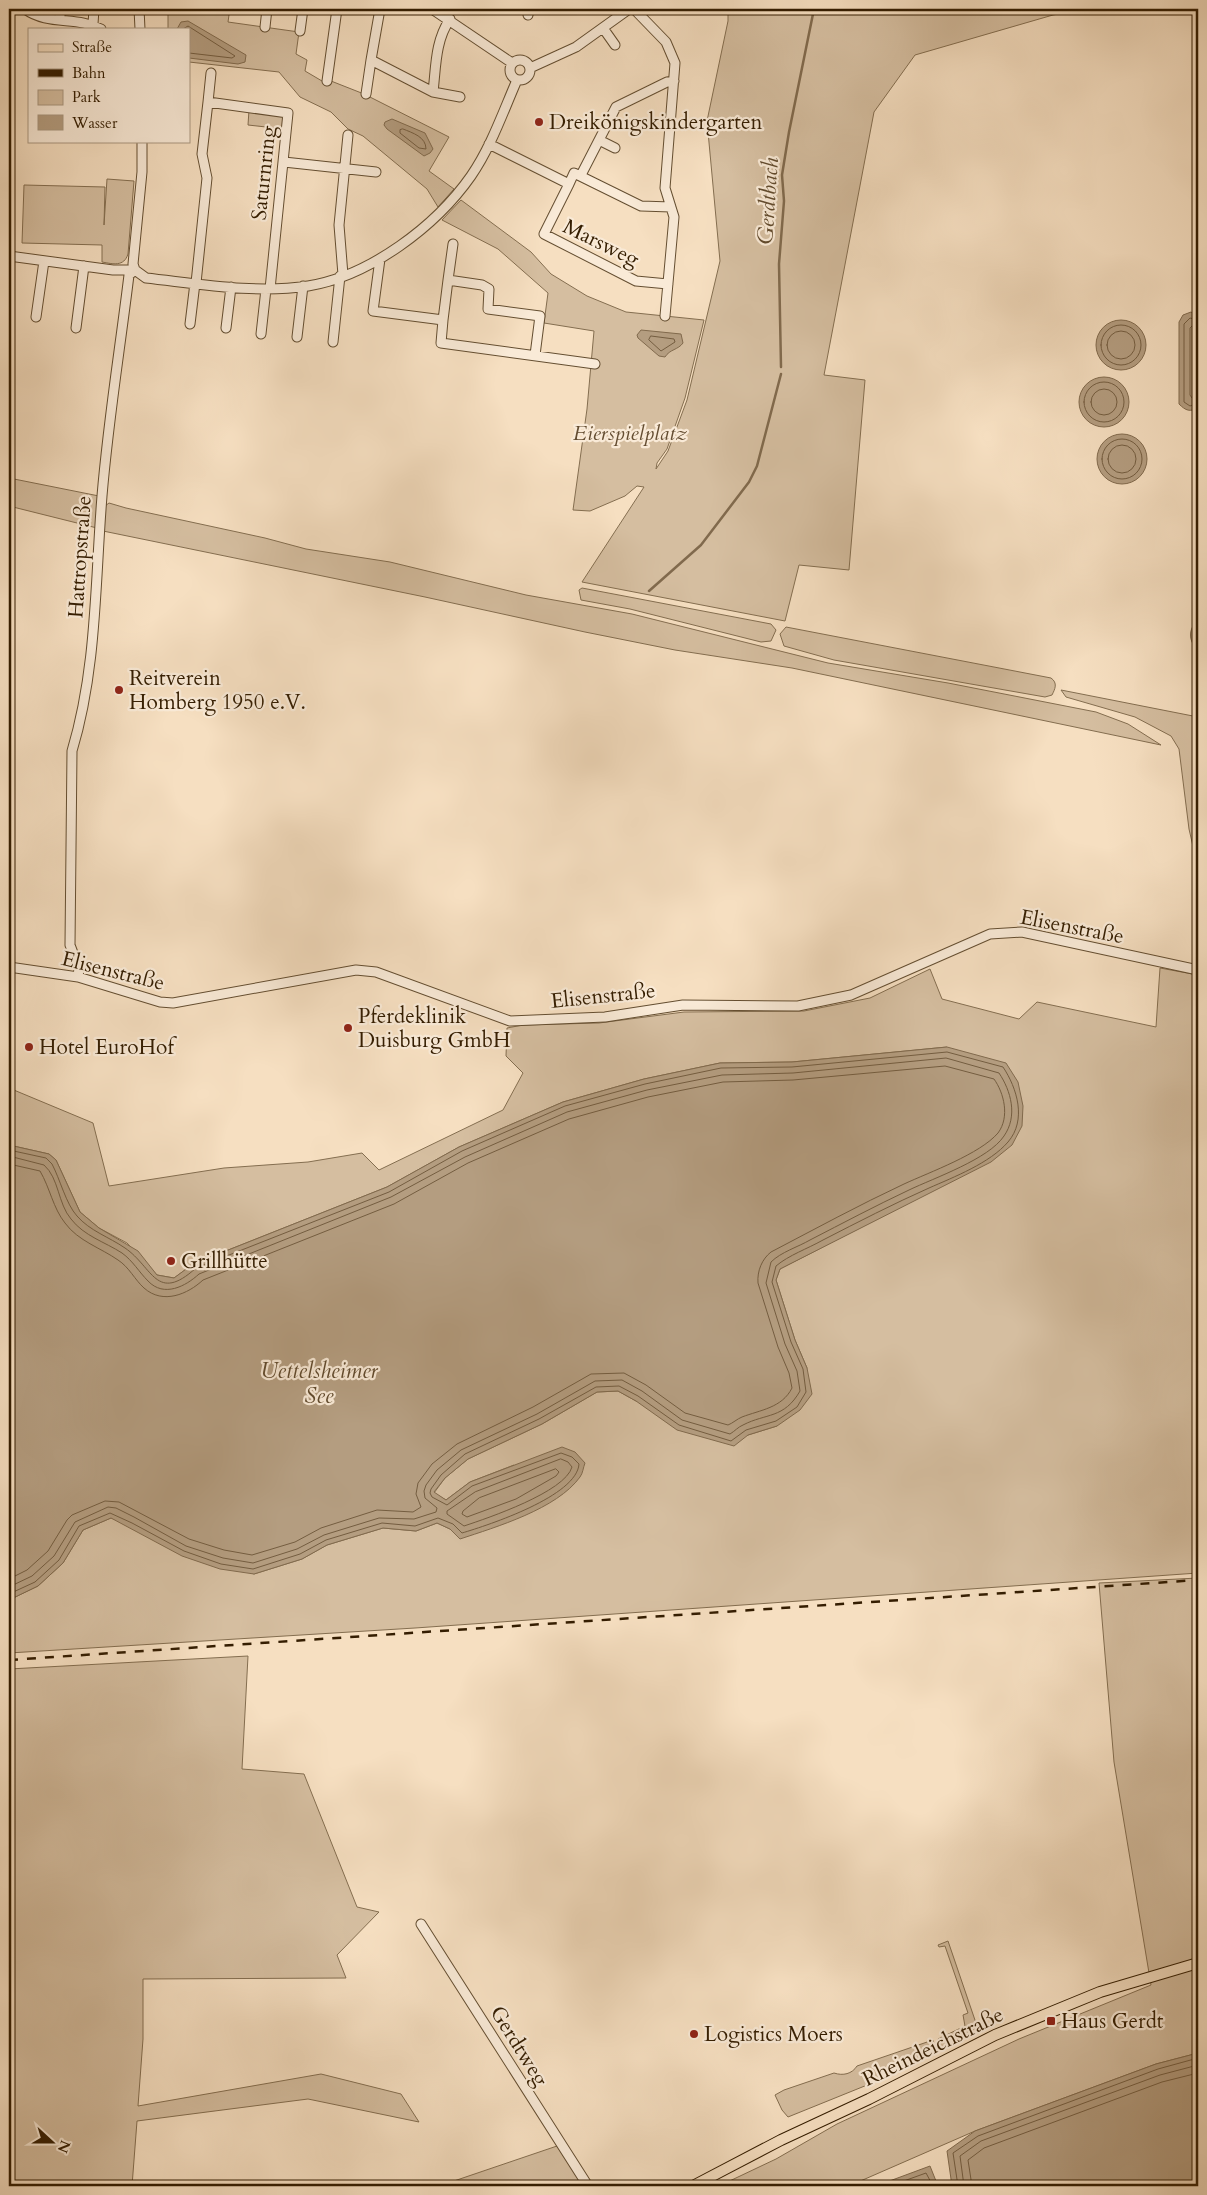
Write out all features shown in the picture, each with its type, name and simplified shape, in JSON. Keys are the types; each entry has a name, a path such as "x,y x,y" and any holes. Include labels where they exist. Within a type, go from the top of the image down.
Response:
{"main road":[{"name":"Rheindeichstraße","path":"693,2186 781,2140 1035,2017 1100,1992 1198,1963"}],"street":[{"path":"25,9 43,19 93,24 99,28"},
{"path":"60,9 60,20"},
{"path":"93,24 94,9"},
{"path":"139,9 140,28"},
{"path":"265,27 268,9"},
{"path":"300,31 303,9"},
{"path":"327,81 337,9"},
{"path":"366,94 380,9"},
{"path":"433,9 512,63"},
{"path":"530,68 576,47 629,9"},
{"path":"634,9 670,48 675,63 665,188 674,218 666,316"},
{"path":"433,92 438,43 443,29 450,19"},
{"path":"603,28 614,45"},
{"path":"371,60 433,92 460,97"},
{"path":"512,63 522,60 530,68"},
{"path":"512,63 510,73 516,80"},
{"path":"516,80 525,79 529,74 530,68"},
{"path":"190,324 207,178 202,154 211,73"},
{"path":"9,256 114,270 135,270 146,278 231,287 268,288 303,286 342,275 380,259 417,234 446,207 471,176 489,144 516,80"},
{"path":"581,175 616,107 667,82 674,82"},
{"name":"Saturnring","path":"208,102 288,113 284,162 261,334"},
{"path":"333,342 342,275 339,225 348,135"},
{"path":"599,140 614,148"},
{"name":"Hattropstraße","path":"78,978 78,968 70,945 72,751 80,725 90,663 108,426 129,275 135,270 133,264 142,172 142,142"},
{"path":"489,144 569,184 574,173 641,206 671,207"},
{"path":"284,162 376,172"},
{"name":"Marsweg","path":"569,184 544,234 636,281 668,284"},
{"path":"452,244 441,343 595,364"},
{"path":"380,259 373,311 443,320"},
{"path":"36,317 44,261"},
{"path":"76,328 84,266"},
{"path":"448,280 482,285 489,289 488,309 540,316 535,355"},
{"path":"297,337 303,286"},
{"path":"226,328 231,287"},
{"name":"Elisenstraße","path":"9,967 78,978 160,1002 174,1004 356,970 365,970 376,972 510,1021 604,1017 683,1005 798,1006 814,1004 851,995 982,938 1005,932 1022,932 1198,970"},
{"name":"Gerdtweg","path":"421,1924 588,2186"}],"green space":[{"path":"168,9 215,9 229,15 228,22 299,32 296,54 307,60 305,71 322,81 331,81 364,94 449,137 429,171 454,189 438,207 427,189 363,136 348,129 331,112 300,97 279,72 190,62 190,28 168,28"},
{"name":"Eierspielplatz","path":"728,9 1085,9 1053,15 915,55 874,112 824,375 865,380 849,570 799,565 785,621 582,582 644,487 637,486 625,496 590,511 573,510 587,409 594,331 544,323 548,293 498,249 442,220 461,200 531,252 551,274 587,296 626,312 704,320 685,398 667,449 657,463 656,469 668,451 687,400 720,261 707,121 728,21"},
{"path":"249,110 285,115 284,129 248,125"},
{"path":"107,179 134,181 128,254 124,261 118,264 102,262 102,245 22,243 24,185 105,187 104,225"},
{"path":"9,478 99,496 97,528 9,506"},
{"path":"109,503 306,549 390,562 526,595 632,614 828,663 948,683 1096,712 1128,724 1161,745 792,668 675,650 585,632 103,531 105,506"},
{"path":"582,588 771,624 776,630 771,641 761,642 630,609 581,600 579,590"},
{"path":"786,627 1051,678 1055,682 1055,688 1052,695 1045,697 834,660 784,646 780,634"},
{"path":"1061,690 1198,717 1198,868 1189,829 1179,749 1171,736 1135,717 1066,697"},
{"path":"1160,968 1198,975 1198,1573 415,1628 9,1653 9,1600 38,1586 63,1563 83,1530 111,1518 254,1574 302,1559 327,1545 383,1528 416,1531 437,1523 450,1529 514,1465 470,1482 446,1500 434,1493 445,1478 468,1459 542,1424 597,1392 618,1391 636,1401 748,1435 777,1426 807,1368 795,1340 776,1280 780,1269 914,1200 947,1047 792,1062 720,1063 644,1079 563,1102 459,1147 387,1187 193,1264 174,1278 157,1275 127,1243 99,1228 80,1212 56,1160 49,1154 9,1145 9,1088 93,1123 109,1186 224,1168 308,1162 362,1153 379,1170 503,1110 523,1073 506,1056 507,1028 523,1025 599,1023 684,1012 804,1011 870,998 930,969 942,999 1019,1019 1037,1002 1156,1027"},
{"path":"1198,1578 1198,2053 1156,2064 975,2131 849,2186 719,2186 776,2159 837,2124 1019,2039 1151,1985 1114,1762 1099,1583"},
{"path":"248,1656 242,1769 304,1774 357,1907 379,1912 337,1955 346,1978 143,1979 143,2039 138,2106 321,2074 401,2094 419,2122 308,2099 137,2121 132,2186 9,2186 9,1669"},
{"path":"948,1941 977,2026 967,2037 942,2050 938,2039 965,2026 963,2015 968,2013 945,1946 939,1947 938,1945"},
{"path":"933,2040 936,2052 895,2069 882,2079 788,2117 782,2110 775,2095 784,2090 834,2073 847,2074 857,2066"},
{"path":"557,2146 583,2186 453,2186 451,2182"}],"water":[{"path":"188,21 246,55 245,62 238,64 190,58 190,28 178,28 181,22"},
{"path":"392,119 425,133 433,149 430,153 424,156 387,129 384,125 385,122"},
{"path":"1191,312 1198,316 1198,408 1193,410 1186,409 1179,404 1179,322 1183,315"},
{"path":"1121,320 1139,327 1146,345 1139,363 1121,370 1103,363 1096,345 1103,327"},
{"path":"641,330 681,334 683,343 665,357 659,356 638,338 637,335"},
{"path":"1104,377 1122,384 1129,402 1122,420 1104,427 1086,420 1079,402 1086,384"},
{"path":"1122,434 1140,441 1147,459 1140,477 1122,484 1104,477 1097,459 1104,441"},
{"path":"1198,620 1198,650 1192,643 1190,635 1192,627"},
{"name":"Uettelsheimer See","path":"947,1047 1006,1063 1018,1082 1023,1106 1022,1126 1012,1145 991,1162 780,1269 776,1280 795,1340 807,1368 812,1394 800,1410 777,1426 748,1435 734,1446 677,1430 636,1401 618,1391 597,1392 542,1424 468,1459 445,1478 434,1492 446,1500 470,1482 562,1447 575,1452 585,1463 580,1477 557,1498 525,1516 491,1529 460,1539 450,1529 437,1523 416,1531 383,1528 327,1545 302,1559 254,1574 220,1569 182,1556 111,1518 83,1530 63,1563 38,1586 9,1600 9,1145 49,1154 56,1160 80,1212 99,1228 138,1251 157,1275 174,1278 193,1264 387,1187 459,1147 563,1102 644,1079 720,1063 792,1062"},
{"path":"1198,2053 1198,2186 952,2186 947,2151 975,2131 1156,2064"},
{"path":"930,2166 938,2186 876,2186"}],"waterway":[{"name":"Gerdtbach","path":"781,367 779,264 784,201 782,175 814,9"},
{"name":"Gerdtbach","path":"649,591 701,545 749,482 757,466 781,374"}],"railway":[{"path":"9,1660 1198,1580"}],"place":[{"name":"Dreikönigskindergarten","path":"539,122"},
{"name":"Reitverein Homberg 1950 e.V.","path":"119,690"},
{"name":"Pferdeklinik Duisburg GmbH","path":"348,1028"},
{"name":"Hotel EuroHof","path":"29,1047"},
{"name":"Grillhütte","path":"171,1261"},
{"name":"Haus Gerdt","path":"1051,2021"},
{"name":"Logistics Moers","path":"694,2034"}]}
